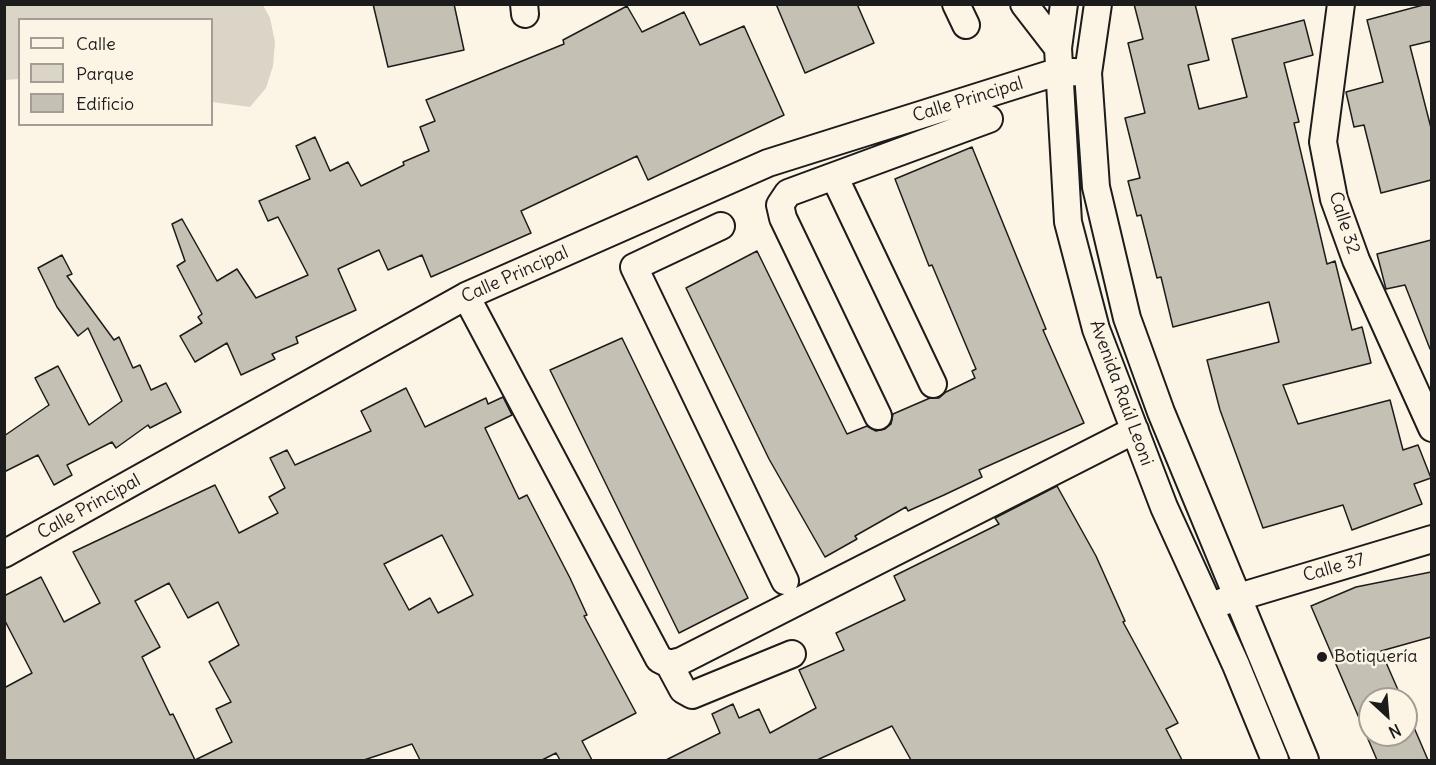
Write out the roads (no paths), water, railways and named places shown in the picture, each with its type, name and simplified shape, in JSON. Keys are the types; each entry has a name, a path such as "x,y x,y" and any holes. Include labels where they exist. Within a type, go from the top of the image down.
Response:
{"street":[{"path":"1024,4 1059,60"},
{"name":"Avenida Raúl Leoni","path":"1064,4 1059,60 1068,222 1096,329 1164,507 1275,760"},
{"name":"Avenida Raúl Leoni","path":"1098,4 1088,73 1096,187 1127,318 1161,412 1305,760"},
{"name":"Calle 32","path":"1341,4 1323,142 1334,199 1356,260 1431,428"},
{"name":"Calle Principal","path":"4,554 466,296 768,163 1059,60 1088,73"},
{"path":"878,416 783,218 780,205 788,193 989,118"},
{"path":"768,163 788,193"},
{"path":"834,176 933,384"},
{"path":"634,267 721,226"},
{"path":"616,230 785,581"},
{"path":"466,296 659,659 669,664 683,690 692,695 792,654"},
{"path":"669,664 681,661 1135,430"},
{"name":"Calle 37","path":"1209,606 1431,539"}],"place":[{"name":"Botiquería","path":"1322,657"}]}
